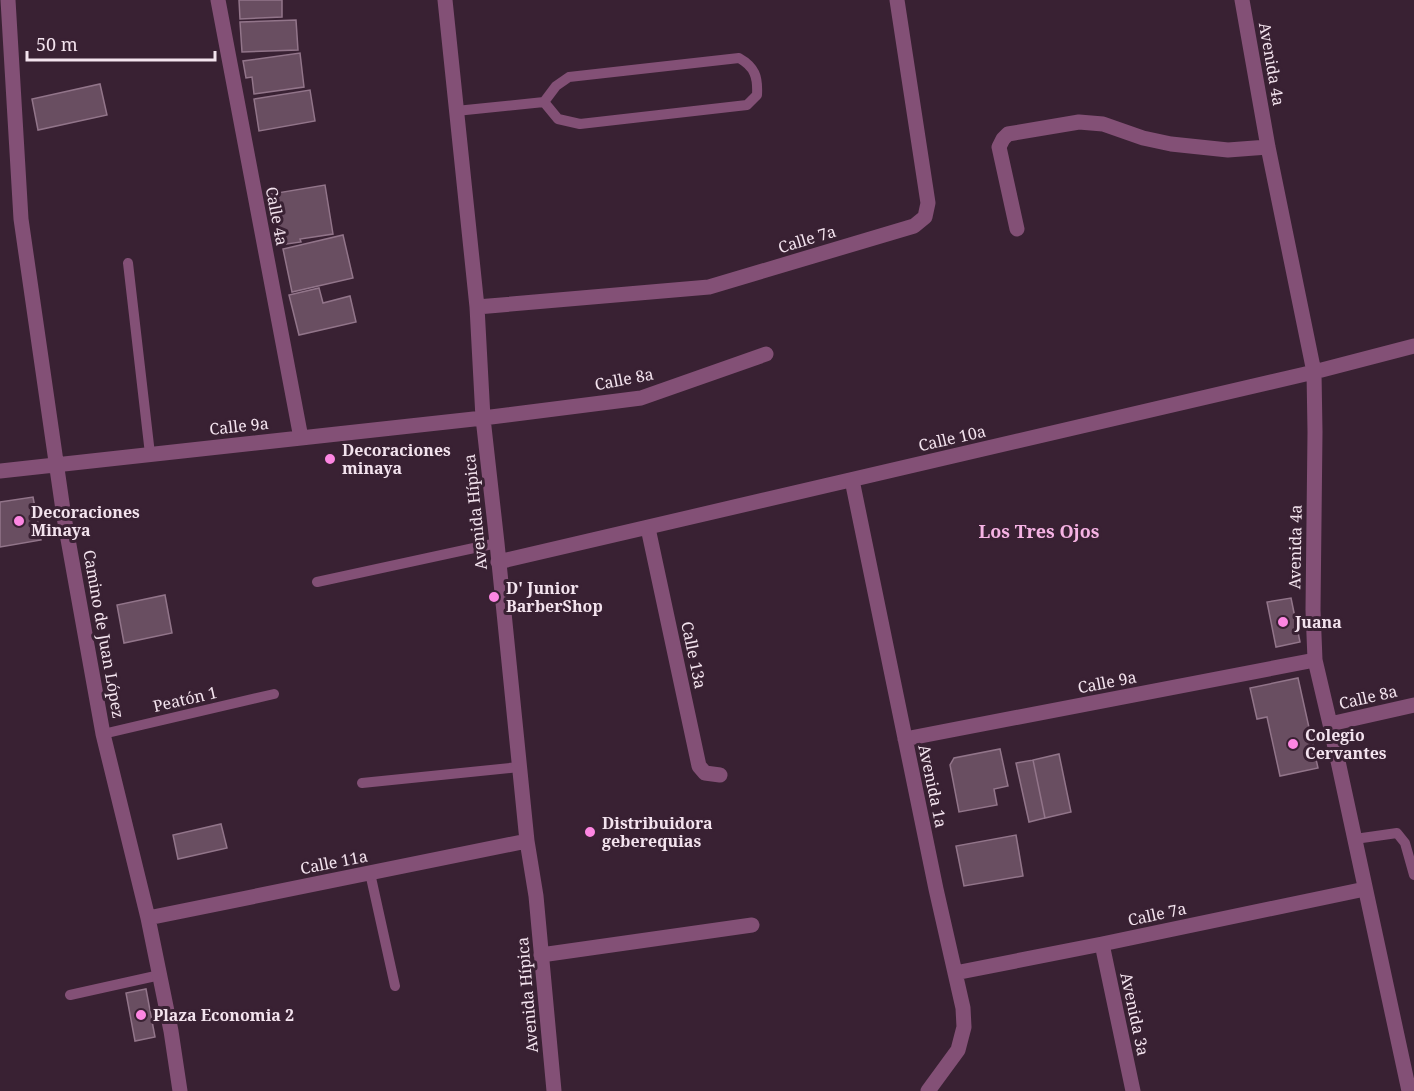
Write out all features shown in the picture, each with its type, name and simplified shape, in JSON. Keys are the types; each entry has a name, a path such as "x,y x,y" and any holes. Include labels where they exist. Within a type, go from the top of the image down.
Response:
{"street":[{"name":"Camino de Juan López","path":"8,0 21,219 56,465 104,734 148,918 171,1032 180,1091"},
{"name":"Calle 4a","path":"218,0 301,438"},
{"name":"Avenida Hípica","path":"445,0 477,307 483,418 527,841 536,896 554,1091"},
{"name":"Calle 7a","path":"477,307 709,287 914,226 925,217 928,203 897,0"},
{"name":"Avenida 4a","path":"1242,0 1268,147 1314,372 1313,610 1315,660 1409,1091"},
{"path":"1017,229 999,147 1008,134 1079,122 1103,124 1143,138 1171,144 1228,150 1268,147"},
{"name":"Calle 10a","path":"498,562 1314,372 1414,346"},
{"name":"Calle 8a","path":"483,418 641,398 766,354"},
{"name":"Calle 9a","path":"0,471 483,418"},
{"name":"Avenida 1a","path":"852,480 936,890 963,1008 964,1027 958,1050 928,1091"},
{"name":"Calle 13a","path":"648,528 699,766 705,773 720,775"},
{"name":"Calle 9a","path":"905,739 1315,660"},
{"name":"Calle 8a","path":"1330,724 1414,705"},
{"name":"Calle 11a","path":"148,918 527,841"},
{"name":"Calle 7a","path":"955,973 1365,889"},
{"path":"541,955 752,925"},
{"name":"Avenida 3a","path":"1102,944 1133,1091"}],"lane":[{"path":"456,111 544,102 556,86 569,77 739,58 750,64 758,82 757,95 747,105 580,124 558,119 544,102"},
{"path":"128,263 150,454"},
{"path":"317,582 497,543"},
{"name":"Peatón 1","path":"104,734 274,694"},
{"path":"362,783 519,766"},
{"path":"1355,839 1397,833 1405,843 1414,876"},
{"path":"370,873 395,986"},
{"path":"70,995 160,975"}],"building":[{"path":"239,0 282,0 282,17 240,19"},
{"path":"296,20 298,50 242,52 240,22"},
{"path":"300,53 304,87 254,94 252,77 246,78 243,61"},
{"path":"100,84 107,115 38,130 32,99"},
{"path":"310,90 315,121 259,131 254,99"},
{"path":"325,185 333,234 300,239 301,242 280,245 271,194"},
{"path":"343,235 353,278 292,292 283,249"},
{"path":"319,288 323,303 350,296 356,322 299,335 289,295"},
{"name":"Decoraciones Minaya","path":"33,497 41,540 0,547 0,502"},
{"path":"165,595 172,633 124,643 117,605"},
{"name":"Juana","path":"1291,598 1300,642 1276,647 1267,602"},
{"name":"Colegio Cervantes","path":"1298,678 1318,768 1280,776 1267,717 1257,719 1250,688"},
{"path":"1000,749 1008,786 994,789 997,805 959,812 950,765 954,758"},
{"path":"1059,754 1071,812 1045,818 1033,760"},
{"path":"1033,760 1045,818 1029,822 1016,763"},
{"path":"221,824 227,848 178,859 173,835"},
{"path":"1016,835 1023,876 964,886 956,846"},
{"name":"Plaza Economia 2","path":"146,989 155,1037 135,1041 126,993"}],"place":[{"name":"Decoraciones minaya","path":"330,459"},
{"name":"Decoraciones Minaya","path":"19,521"},
{"name":"D' Junior BarberShop","path":"494,597"},
{"name":"Juana","path":"1283,622"},
{"name":"Colegio Cervantes","path":"1293,744"},
{"name":"Distribuidora geberequias","path":"590,832"},
{"name":"Plaza Economia 2","path":"141,1015"}],"district":[{"name":"Los Tres Ojos","path":"1039,531"}]}
